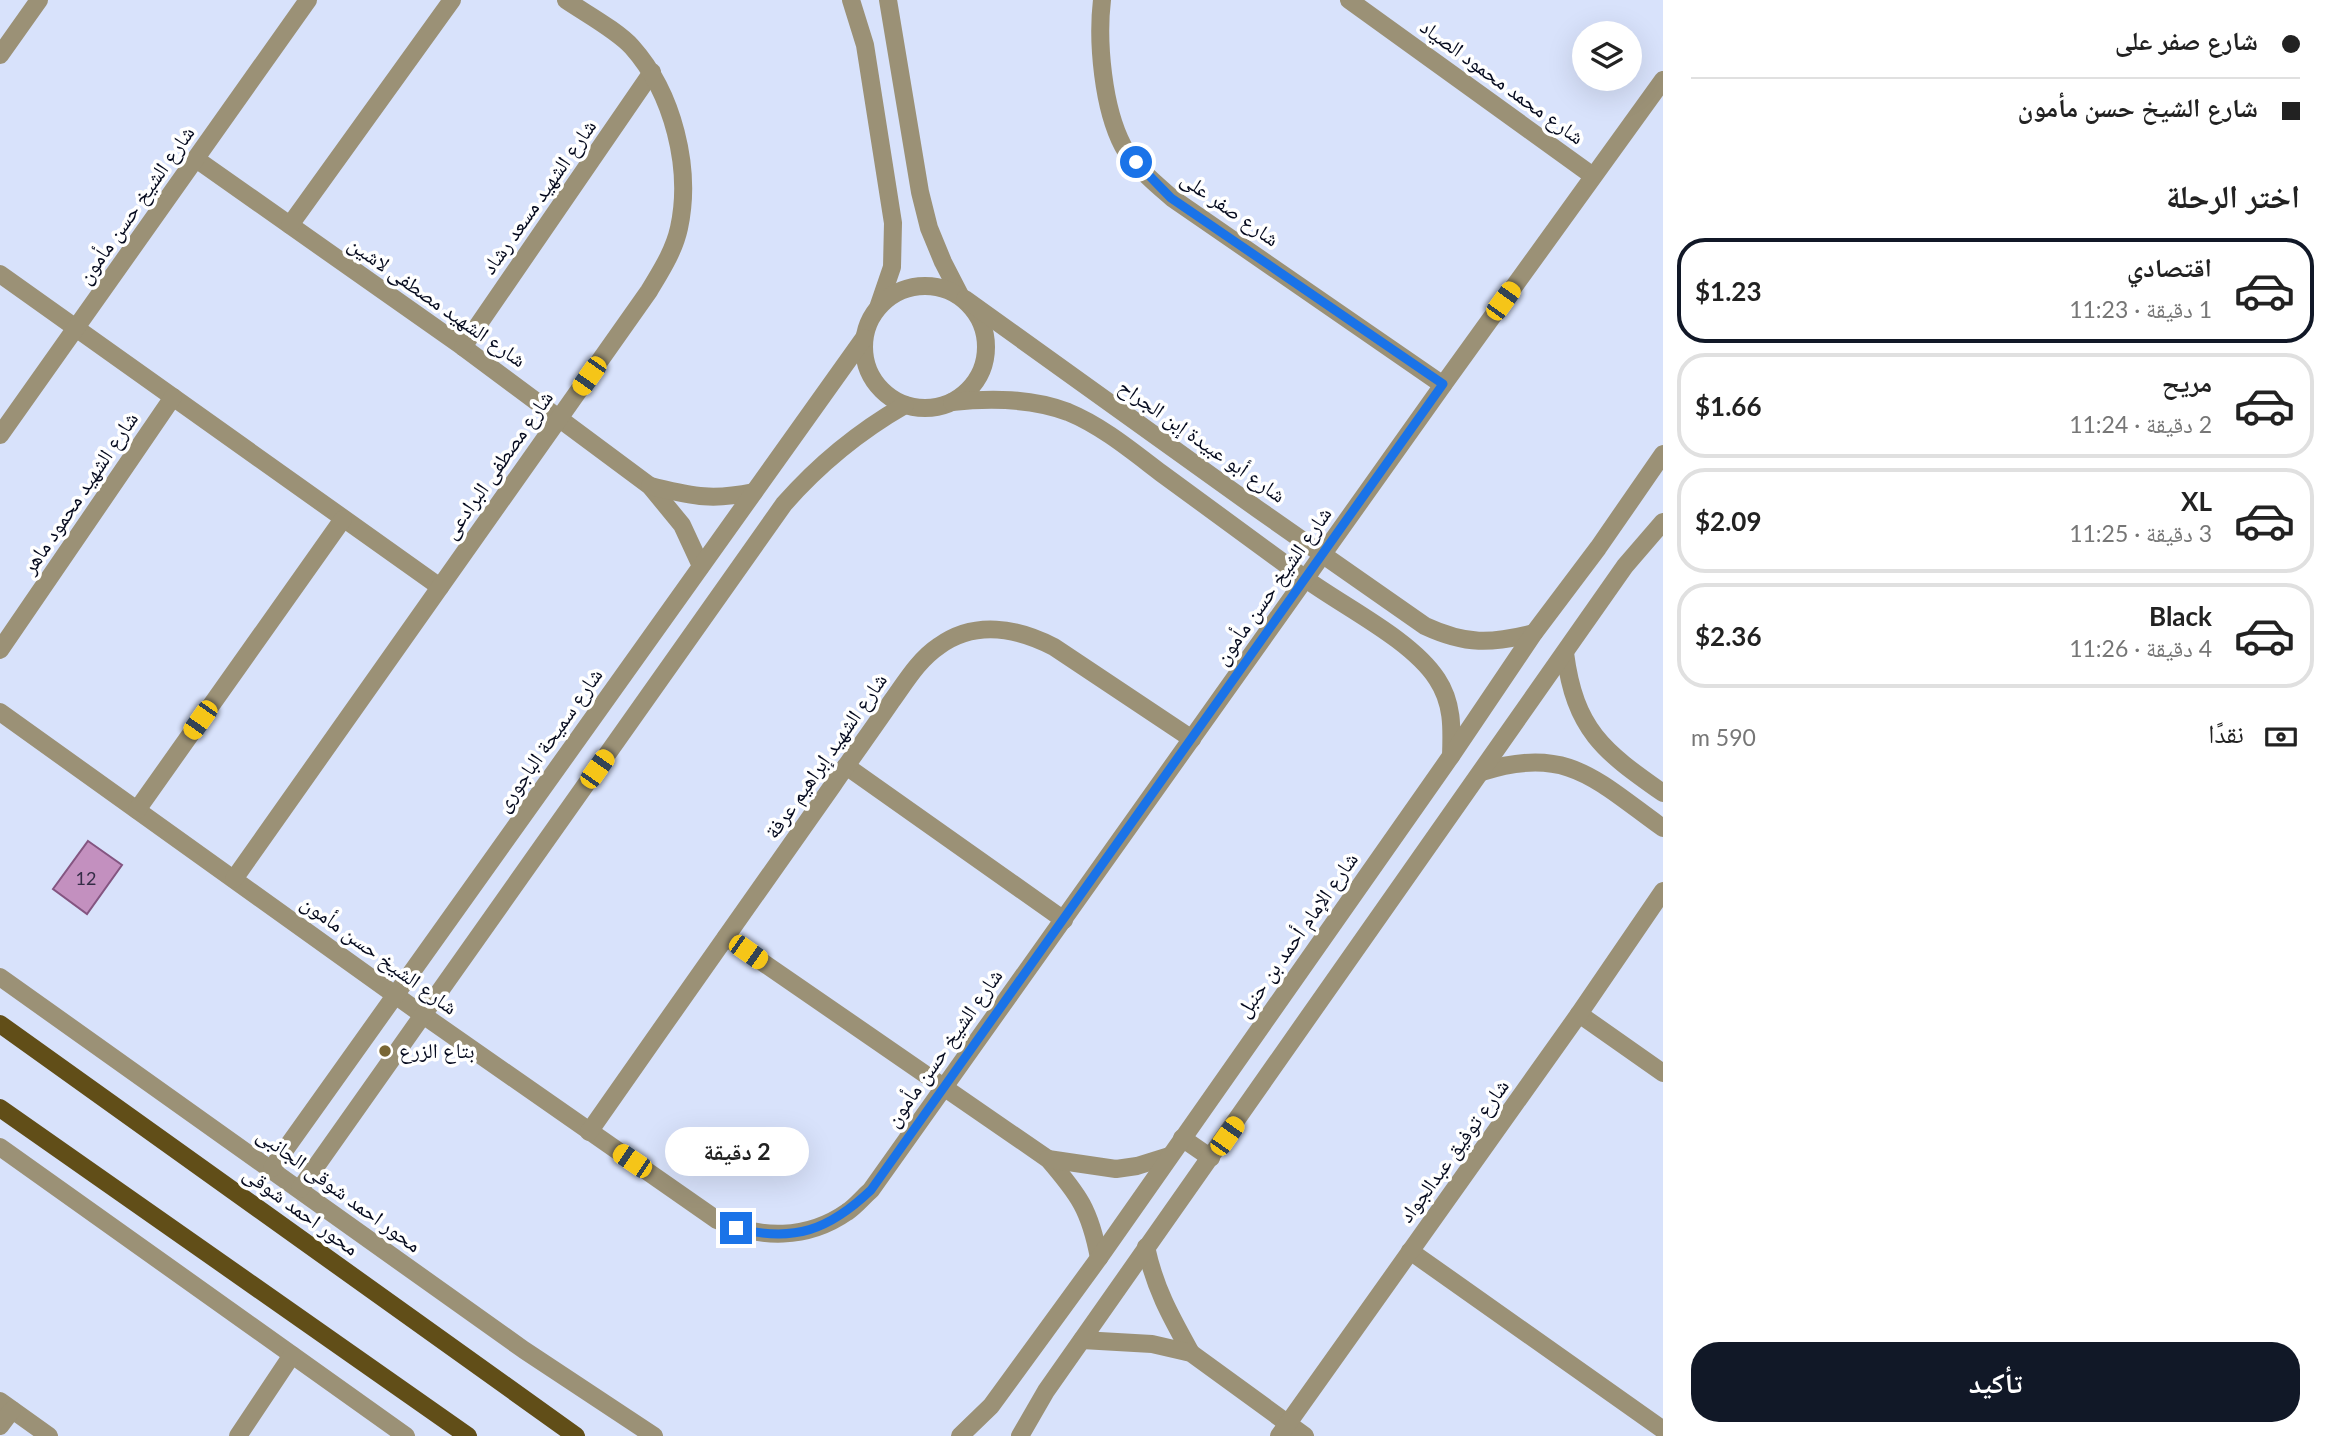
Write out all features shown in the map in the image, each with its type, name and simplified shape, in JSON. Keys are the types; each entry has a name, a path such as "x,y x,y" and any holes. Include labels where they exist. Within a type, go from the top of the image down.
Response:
{"main road":[{"name":"محور احمد شوقى","path":"0,1024 576,1436"},
{"path":"0,1108 468,1436"}],"street":[{"path":"0,55 39,0"},
{"name":"شارع الشيخ حسن مأمون","path":"0,435 308,0"},
{"path":"289,226 452,0"},
{"name":"شارع مصطفى البرادعى","path":"234,878 649,291 666,262 678,231 684,198 682,167 667,107 652,72 630,44 566,0"},
{"path":"851,0 865,45 893,223 892,267 879,305 867,326 864,360 872,379 886,395 905,405 921,409 937,408 952,402 972,387 984,366 987,342 980,318 962,297 940,286 918,285 897,292 879,305"},
{"name":"شارع أبو عبيدة إبن الجراح","path":"888,0 919,192 929,228 962,297 1425,626 1447,636 1476,642 1506,640 1534,633"},
{"name":"شارع صفر على","path":"1102,0 1100,43 1104,82 1113,117 1123,147 1150,178 1171,198 1443,384"},
{"name":"شارع محمد محمود الصياد","path":"1349,0 1593,176"},
{"name":"شارع الشهيد مسعد رشاد","path":"463,347 652,72"},
{"name":"شارع الشيخ حسن مأمون","path":"0,712 423,1015 717,1220 757,1234 788,1234 819,1227 847,1212 871,1190 1443,384 1663,80"},
{"name":"شارع الشهيد مصطفى لاشين","path":"196,159 463,347 650,486 682,525 701,566"},
{"path":"0,274 440,587"},
{"name":"شارع سميحة الباجورى","path":"272,1168 864,338"},
{"name":"شارع الشهيد محمود ماهر","path":"0,650 173,397"},
{"path":"952,402 990,398 1027,402 1066,412 1116,440 1306,579 1412,650 1427,665 1447,697 1452,719 1451,756"},
{"path":"300,1189 784,504 805,480 852,439 905,405"},
{"name":"شارع الإمام أحمد بن حنبل","path":"960,1436 991,1406 1099,1258 1451,756 1534,633 1598,548 1663,454"},
{"name":"شارع الشهيد مصطفى لاشين","path":"650,486 695,497 713,498 754,492"},
{"path":"137,810 343,519"},
{"path":"1020,1436 1046,1391 1146,1247 1625,566 1663,522"},
{"path":"1598,548 1625,566"},
{"name":"شارع الشهيد إبراهيم عرفة","path":"589,1132 919,663 939,646 960,635 982,630 1007,629 1031,635 1054,647 1192,739"},
{"path":"1565,653 1569,683 1592,734 1619,762 1663,793"},
{"path":"1482,772 1528,762 1553,762 1574,768 1596,780 1663,828"},
{"path":"846,766 1064,920"},
{"name":"شارع توفيق عبدالجواد","path":"1283,1430 1579,1014 1663,891"},
{"path":"726,937 1048,1159 1076,1191 1086,1209 1094,1228 1099,1258"},
{"name":"محور احمد شوقى الجانبى","path":"0,977 272,1168 384,1252 524,1350 654,1436"},
{"path":"1579,1014 1663,1073"},
{"path":"1182,1138 1211,1158"},
{"path":"0,1147 407,1436"},
{"path":"1048,1159 1116,1169 1169,1156"},
{"path":"1146,1247 1160,1295 1191,1353 1283,1430 1305,1436"},
{"path":"1410,1251 1661,1431"},
{"path":"1082,1340 1152,1344 1191,1353"},
{"path":"238,1436 292,1355"},
{"path":"0,1426 6,1406 49,1436"}],"building":[{"path":"88,841 122,865 87,914 53,889"}],"place":[{"name":"بتاع الزرع","path":"385,1051"}],"route":[{"path":"736,1228 757,1234 788,1234 819,1227 847,1212 871,1190 1443,384 1171,198 1136,162"}]}
